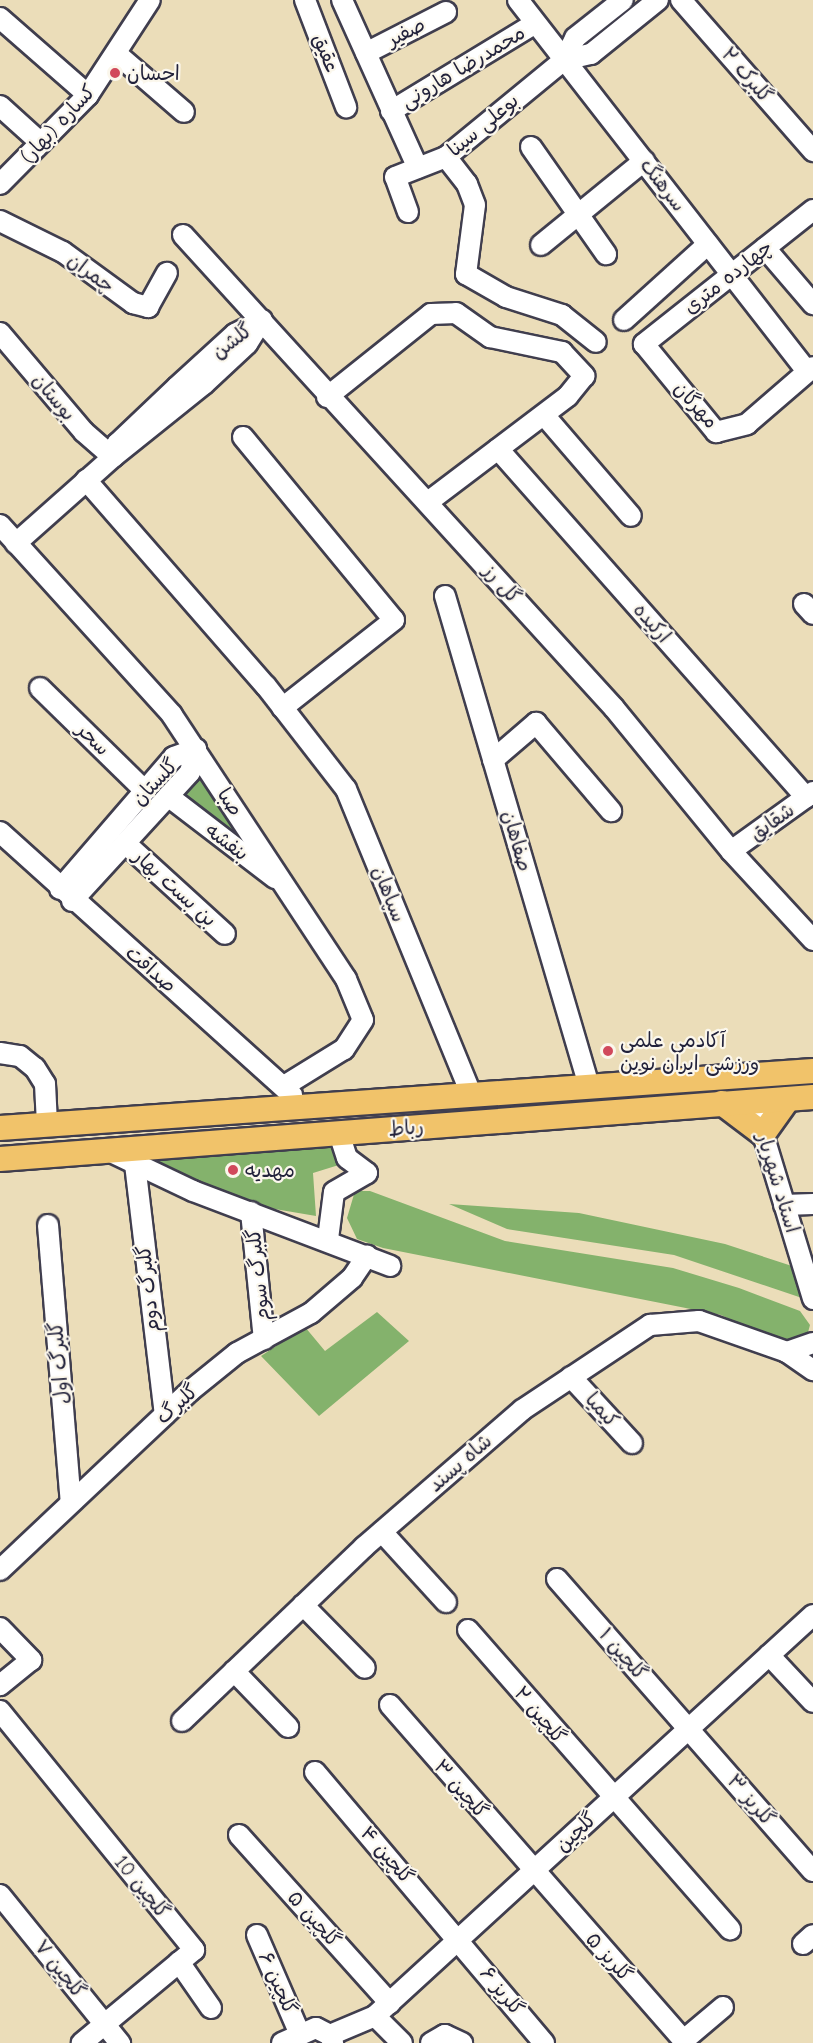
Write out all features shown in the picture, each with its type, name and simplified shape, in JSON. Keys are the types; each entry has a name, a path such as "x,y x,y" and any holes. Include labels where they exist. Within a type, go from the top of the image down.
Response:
{"main road":[{"name":"رباط","path":"0,1128 813,1071"},
{"path":"747,1076 753,1101"},
{"name":"رباط","path":"0,1160 813,1097"},
{"path":"722,1103 763,1134 788,1098"}],"street":[{"name":"کساره (بهار)","path":"0,184 88,95 118,55 150,0"},
{"name":"عقیق","path":"305,0 346,107"},
{"name":"سرهنگ","path":"518,0 534,24 645,161 731,274 810,369"},
{"name":"بوعلی سینا","path":"408,212 395,177 446,157 564,60 575,38 622,0"},
{"name":"بوعلی سینا","path":"564,60 591,54 658,0"},
{"name":"گلبرک ۲","path":"681,0 813,151"},
{"name":"محمدرضا هارونی","path":"345,1 391,111 418,168"},
{"name":"صفیر","path":"366,53 446,12"},
{"path":"0,18 88,95"},
{"name":"محمدرضا هارونی","path":"391,111 534,24"},
{"path":"118,55 184,112"},
{"path":"0,106 41,143"},
{"path":"531,147 606,254"},
{"path":"446,157 467,184 475,205 466,273 506,297 562,315 596,342"},
{"path":"541,245 577,213 645,161"},
{"name":"چهارده متری","path":"644,344 813,210"},
{"name":"چمران","path":"0,221 63,252 133,303 148,307 167,273"},
{"name":"گل رز","path":"183,235 261,320 327,397 428,502 614,708 731,851 813,940"},
{"path":"624,320 708,244"},
{"path":"765,248 813,304"},
{"path":"327,397 430,314 456,313 490,337 562,352 584,376 544,415 428,502"},
{"name":"گلشن","path":"16,543 113,457 117,444 177,387 236,334 261,320"},
{"name":"بوستان","path":"0,333 84,432 113,457"},
{"name":"مهرگان","path":"644,344 716,432 747,424 810,369"},
{"path":"544,415 631,516"},
{"path":"243,437 394,620 282,708"},
{"name":"ارکیده","path":"498,449 810,795"},
{"name":"سپاهان","path":"86,480 282,708 346,789 471,1094"},
{"name":"صبا","path":"0,525 172,715 346,979 363,1020 344,1049 284,1086"},
{"name":"صفاهان","path":"445,596 589,1086"},
{"name":"سحر","path":"40,688 145,790"},
{"path":"493,760 536,723 611,811"},
{"name":"گلستان","path":"66,895 145,790 174,758 196,749"},
{"name":"گلستان","path":"66,895 125,843 190,772 196,749"},
{"name":"شقایق","path":"731,851 810,795"},
{"name":"بنفشه","path":"168,796 286,887"},
{"name":"صداقت","path":"0,832 66,895 284,1086 302,1106"},
{"name":"بن بست بهار","path":"125,843 225,933"},
{"path":"0,1053 20,1056 35,1068 45,1084 47,1124"},
{"name":"استاد شهریار","path":"753,1101 813,1299"},
{"path":"328,1239 334,1192 367,1173 347,1158 339,1133"},
{"path":"109,1151 251,1212 328,1239 390,1266"},
{"name":"گلبرگ دوم","path":"135,1164 165,1414"},
{"path":"784,1205 813,1204"},
{"name":"گلبرگ سوم","path":"251,1212 264,1339"},
{"name":"گلبرگ اول","path":"48,1224 71,1502"},
{"name":"گلبرگ","path":"0,1570 165,1414 237,1353 311,1313 352,1278 367,1256"},
{"name":"شاه پسند","path":"182,1721 382,1532 522,1410 650,1325 699,1321 787,1352 813,1370"},
{"path":"787,1352 813,1343"},
{"name":"کیمیا","path":"571,1377 632,1443"},
{"path":"382,1532 446,1602"},
{"name":"گلچین ۱","path":"557,1579 688,1729"},
{"path":"303,1605 365,1668"},
{"name":"گلچین","path":"299,2031 316,2028 331,2039 383,2009 813,1615"},
{"path":"0,1628 31,1660 0,1685"},
{"name":"گلچین ۲","path":"468,1630 611,1800 730,1929"},
{"path":"769,1655 813,1702"},
{"path":"234,1671 288,1726"},
{"name":"گلچین ۳","path":"390,1705 532,1872"},
{"name":"گلچین 10","path":"0,1711 194,1950 82,2043"},
{"name":"گلریز ۳","path":"688,1729 813,1870"},
{"name":"گلچین ۴","path":"315,1772 459,1939"},
{"name":"گلچین ۵","path":"239,1835 383,2009 402,2043"},
{"name":"گلریز ۵","path":"532,1872 685,2042"},
{"name":"گلچین ۷","path":"0,1895 120,2043"},
{"name":"گلچین ۶","path":"257,1935 299,2031"},
{"name":"گلریز ۶","path":"459,1939 544,2043"},
{"path":"179,1962 211,2008"},
{"path":"685,2042 723,2007"},
{"path":"282,2043 299,2031"},
{"path":"431,2043 445,2035 458,2036 462,2043"}],"green space":[{"path":"199,773 265,870 178,796"},
{"path":"333,1143 342,1164 313,1173 316,1216 263,1207 146,1159"},
{"path":"355,1191 370,1191 505,1241 673,1268 739,1288 800,1311 810,1325 806,1340 777,1342 721,1315 383,1248 357,1239 347,1218"},
{"path":"449,1204 579,1213 725,1244 795,1267 805,1299 674,1255 507,1229"},
{"path":"377,1312 409,1341 319,1416 261,1356 305,1327 325,1351"}],"place":[{"name":"احسان","path":"115,73"},
{"name":"آکادمی علمی ورزشی ایران نوین","path":"608,1051"},
{"name":"مهدیه","path":"233,1170"}]}
